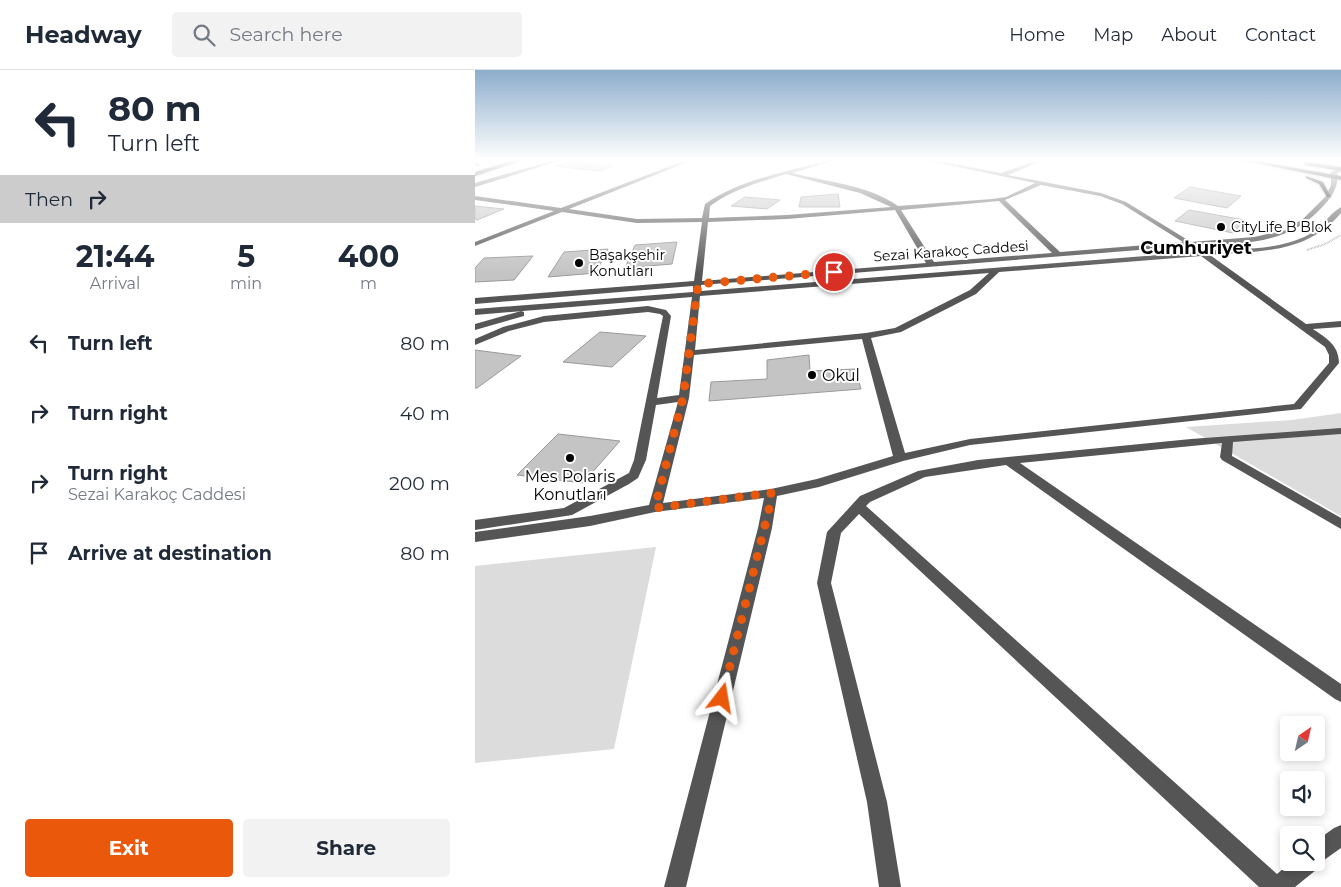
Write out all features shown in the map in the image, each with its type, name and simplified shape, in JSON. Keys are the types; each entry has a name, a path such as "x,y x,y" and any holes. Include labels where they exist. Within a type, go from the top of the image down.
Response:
{"street":[{"path":"476,198 637,221 705,221 787,217 1005,198"},
{"path":"475,244 594,198"},
{"path":"655,508 683,398 707,205 716,198"},
{"path":"879,198 897,208 931,264"},
{"path":"475,537 564,525 655,508 771,493 819,483 943,447 999,438 1297,408 1334,363 1334,355 1329,345 1189,244 1132,207 1110,198"},
{"name":"Sezai Karakoç Caddesi","path":"475,301 697,288 931,264 1059,255 1279,235 1291,230 1304,221 1327,198"},
{"path":"1001,200 1059,255"},
{"path":"475,327 535,310 697,288 998,269 1269,248 1294,243 1316,235 1329,224 1341,209"},
{"path":"690,353 866,336 898,330 973,292 998,269"},
{"path":"475,312 579,303"},
{"path":"475,342 506,329 544,319 648,309 663,312 667,316 641,460 634,475 567,512 475,525"},
{"path":"1304,327 1341,324"},
{"path":"866,336 900,458"},
{"path":"651,402 683,398"},
{"path":"1283,435 1341,422"},
{"path":"890,887 877,802 825,583 834,532 858,506 865,499 923,474 1009,461 1228,439 1341,431"},
{"path":"1228,439 1226,457 1341,524"},
{"path":"1009,461 1341,694"},
{"path":"675,887 765,528 771,493"},
{"path":"858,506 1277,887 1297,871"},
{"path":"1325,848 1341,835"}],"shaded area":[{"path":"1341,413 1341,516 1186,427 1292,420"},
{"path":"656,547 614,749 475,763 475,566"}],"building":[{"path":"743,198 780,200 767,209 731,206"},
{"path":"801,198 839,198 840,207 799,207"},
{"path":"1175,198 1239,198 1227,208"},
{"path":"475,206 504,209 477,220 475,219"},
{"name":"CityLife B Blok","path":"1189,210 1245,220 1233,233 1175,221"},
{"name":"Başakşehir Konutları","path":"677,242 672,264 625,268 635,245"},
{"name":"Başakşehir Konutları","path":"608,249 596,273 548,277 564,252"},
{"path":"533,256 514,280 475,282 475,268 484,258"},
{"path":"600,332 646,336 612,367 563,362"},
{"path":"475,350 521,356 475,388"},
{"name":"Okul","path":"809,355 810,371 855,369 861,389 709,401 711,382 767,379 767,360"},
{"name":"Mes Polaris Konutları","path":"558,434 620,441 583,483 517,475"}],"place":[{"name":"CityLife B Blok","path":"1221,227"},
{"name":"Başakşehir Konutları","path":"579,263"},
{"name":"Okul","path":"812,375"},
{"name":"Mes Polaris Konutları","path":"570,458"}],"district":[{"name":"Cumhuriyet","path":"1196,248"}],"route":[{"path":"722,698 769,509 771,493 655,508 683,398 698,284 834,272"}]}
